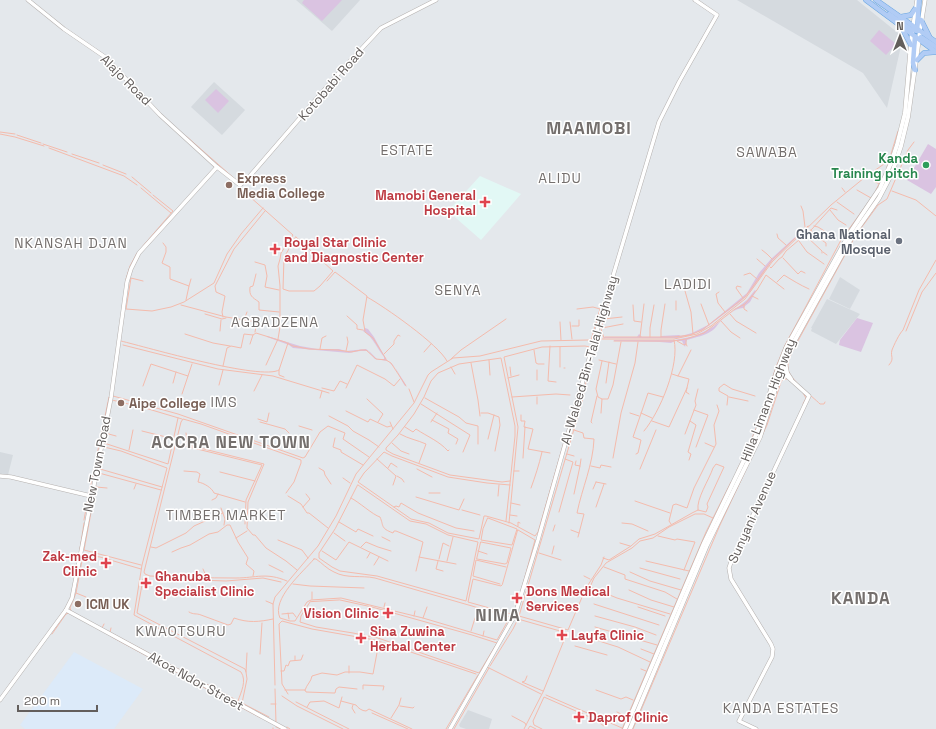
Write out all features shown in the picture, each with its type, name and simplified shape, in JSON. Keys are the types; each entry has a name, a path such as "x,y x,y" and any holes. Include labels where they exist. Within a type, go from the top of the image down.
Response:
{"main road":[{"path":"866,0 899,26 911,45"},
{"path":"876,0 899,17 936,52"},
{"path":"915,70 913,63 918,0"},
{"path":"877,8 886,12 936,47"},
{"path":"899,17 911,15 915,9"},
{"path":"921,20 931,39"},
{"path":"899,26 936,42"},
{"name":"Hilla Limann Highway","path":"625,729 704,543 757,433 786,348 851,231 880,188 891,163 905,113 911,45 916,33"},
{"name":"Hilla Limann Highway","path":"630,729 707,545 760,437 781,370 794,341 853,235 879,198 890,178 905,130 917,60 916,33"},
{"path":"917,60 924,53 936,52"},
{"path":"785,361 787,373 791,379"},
{"path":"778,381 784,378 791,379"}],"street":[{"name":"Alajo Road","path":"28,0 64,29 105,57 156,110 217,167 240,186"},
{"name":"Kotobabi Road","path":"240,186 338,74 381,28 436,0"},
{"name":"Al-Waleed Bin-Talal Highway","path":"450,729 515,615 659,122 717,15 695,0"},
{"path":"916,33 915,9 918,0"},
{"path":"916,33 921,20 925,0"},
{"name":"New Town Road","path":"0,700 70,603 111,398 126,292 131,269 139,253 217,167"},
{"path":"780,363 781,370 791,379"},
{"name":"Sunyani Avenue","path":"756,729 739,721 773,653 771,644 766,635 731,579 729,568 741,538 809,396 791,379"},
{"path":"0,476 91,496"},
{"name":"Akoa Ndor Street","path":"66,610 285,729"}],"shaded area":[{"path":"296,0 360,0 332,31"},
{"path":"304,0 342,0 322,21 302,3"},
{"path":"737,0 857,0 903,37 887,108 863,73"},
{"path":"879,30 896,44 886,55 870,41"},
{"path":"214,82 245,110 222,135 191,107"},
{"path":"216,89 229,101 218,113 205,100"},
{"name":"Kanda Training pitch","path":"928,144 936,149 936,187 931,194 907,180"},
{"name":"Mamobi General Hospital","path":"480,176 521,194 481,240 448,211"},
{"path":"805,228 772,261 751,291 740,302 703,330 678,338 604,338 637,337 639,334 642,337 681,336 692,333 708,325 747,293 759,273 771,259"},
{"path":"840,277 860,290 850,309 829,299"},
{"path":"755,290 756,291 750,302 744,308 738,309 731,313 747,300"},
{"path":"827,299 860,314 836,344 811,331 811,328"},
{"path":"724,318 710,332 687,340 685,347 682,341 675,341 671,343 614,341 675,340 695,336 713,327"},
{"path":"857,318 873,323 861,352 839,345 840,340"},
{"path":"365,328 368,329 374,337 388,361 375,359 368,351 349,353 293,348 289,345 267,337 317,349 339,349 346,351 366,349 377,359 384,359 372,340 363,331"},
{"path":"395,368 406,385 405,386 403,383"},
{"path":"0,452 13,455 8,475 0,474"},
{"path":"74,652 143,689 114,729 25,729 20,725"},
{"path":"468,710 492,719 489,729 466,729 460,727 459,725"}],"waterway":[{"path":"887,167 898,131"},
{"path":"0,132 15,134"},
{"path":"0,134 44,146"},
{"path":"17,135 41,143"},
{"path":"186,136 236,180 244,179"},
{"path":"825,402 824,404 820,404 793,378 788,369 790,358 794,348 856,235 878,205 887,199 908,150 914,142"},
{"path":"43,144 67,152"},
{"path":"49,148 124,176 137,185"},
{"path":"72,154 99,163"},
{"path":"602,339 674,339 697,334 711,326 745,299 772,262 831,205 884,164"},
{"path":"103,165 126,174"},
{"path":"132,177 151,193"},
{"path":"875,182 880,184"},
{"path":"876,190 879,184"},
{"path":"141,188 171,213"},
{"path":"842,188 845,192"},
{"path":"239,189 293,235 281,253 278,266 280,286 280,327 278,339 266,365"},
{"path":"857,190 871,198"},
{"path":"892,191 916,200 936,216"},
{"path":"142,247 173,211 153,195"},
{"path":"770,385 785,345 841,240 870,200"},
{"path":"837,202 854,214"},
{"path":"801,206 805,227"},
{"path":"143,281 131,278 126,309 152,311 171,307 184,302 214,283 227,254 241,234 263,208"},
{"path":"770,267 771,268 786,251 812,229 831,208 837,210"},
{"path":"830,210 838,220 846,225"},
{"path":"223,317 222,312 225,296 216,292 215,286 234,249 265,211"},
{"path":"605,337 674,337 690,335 702,330 745,297 772,260 808,226"},
{"path":"814,226 826,232"},
{"path":"811,230 813,234 826,243 826,246"},
{"path":"777,234 778,238 786,245"},
{"path":"806,236 822,251 822,253"},
{"path":"296,237 333,271 314,291 289,291 283,289 284,258 296,237"},
{"path":"799,241 807,252 824,264"},
{"path":"163,243 166,247 166,252 162,263 170,267 170,279 189,286 186,300"},
{"path":"762,250 772,259"},
{"path":"823,252 827,255"},
{"path":"126,279 130,266 137,253"},
{"path":"783,258 798,274 801,271 805,273"},
{"path":"757,259 765,266"},
{"path":"889,365 892,361 892,350 894,345 903,330 919,290 936,260"},
{"path":"255,262 265,265 267,276 265,287 279,290"},
{"path":"327,281 335,272 367,296 363,320 365,331"},
{"path":"744,275 750,273 757,279"},
{"path":"906,331 922,292 936,273"},
{"path":"256,274 253,286 250,287 250,292 259,302 259,310 279,312"},
{"path":"614,341 673,341 686,339 704,333 735,309 745,304 757,290 766,275 784,289"},
{"path":"777,282 784,275 809,289"},
{"path":"189,286 191,279"},
{"path":"604,338 601,329 613,287 615,285"},
{"path":"741,287 737,286 736,288 743,298"},
{"path":"685,291 691,312 693,334"},
{"path":"719,292 716,294 718,303 725,312"},
{"path":"752,296 758,299"},
{"path":"367,297 398,317 422,336 433,345 447,361"},
{"path":"676,301 676,310"},
{"path":"640,337 644,304"},
{"path":"661,337 665,304"},
{"path":"701,304 709,325"},
{"path":"181,305 226,317 257,322 255,332"},
{"path":"633,305 634,321 641,322"},
{"path":"650,337 654,305"},
{"path":"744,305 744,309 747,311"},
{"path":"577,309 593,307 600,309 591,340"},
{"path":"244,320 247,312"},
{"path":"205,314 222,319 226,318"},
{"path":"730,314 736,321 756,333"},
{"path":"347,316 357,325 357,329 363,330"},
{"path":"604,319 622,317"},
{"path":"451,359 461,350 506,319"},
{"path":"220,331 221,320"},
{"path":"572,326 579,326 579,320"},
{"path":"721,321 731,332 740,338"},
{"path":"560,322 561,340"},
{"path":"570,322 572,339"},
{"path":"602,328 623,324"},
{"path":"365,332 373,338 386,359"},
{"path":"223,366 227,348 231,346 241,348 244,334 253,335 256,333 293,346 309,349 351,352 366,350 376,359 386,360 391,363 406,386"},
{"path":"185,334 213,343 230,346"},
{"path":"250,344 253,335"},
{"path":"384,354 394,344 394,341 398,335 400,336"},
{"path":"320,349 322,338 326,336"},
{"path":"346,351 348,342 347,337"},
{"path":"275,685 273,604 275,597 318,546 336,516 356,474 414,403 428,375 453,358 480,356 541,341 589,340"},
{"path":"644,431 656,412 667,387 674,362 674,340"},
{"path":"686,340 687,346"},
{"path":"121,341 177,356 228,367 251,371 268,372 279,370"},
{"path":"677,341 684,345 686,344"},
{"path":"602,399 608,399 613,385 621,342"},
{"path":"613,458 621,413 635,363 638,342"},
{"path":"284,377 279,375 279,370 288,343"},
{"path":"424,352 431,344"},
{"path":"123,345 218,369 273,376 329,393"},
{"path":"550,346 548,381 556,382"},
{"path":"509,523 518,427 504,357 542,347 590,347"},
{"path":"560,347 560,367"},
{"path":"534,350 536,363 544,364"},
{"path":"672,374 678,376 691,350"},
{"path":"506,521 515,436 515,426 501,358 459,364 438,373 431,381 414,414 386,448 386,450 450,475 502,482 510,481"},
{"path":"489,360 490,375"},
{"path":"599,360 616,364"},
{"path":"601,413 602,399 598,397 596,389 602,361"},
{"path":"606,383 609,362"},
{"path":"471,363 480,416"},
{"path":"143,386 151,364 188,376 182,394"},
{"path":"188,376 192,364"},
{"path":"346,388 357,365 385,379 394,386 400,379"},
{"path":"451,367 455,374"},
{"path":"510,367 511,376"},
{"path":"219,385 223,370"},
{"path":"537,370 537,380"},
{"path":"173,383 176,372"},
{"path":"254,391 262,375"},
{"path":"508,378 519,375"},
{"path":"678,376 689,379 686,392 689,394"},
{"path":"587,377 582,402 519,616 568,630 586,588 601,565 604,557"},
{"path":"633,729 720,525 767,425 781,382 783,379 787,379"},
{"path":"322,388 334,391 340,381 347,384"},
{"path":"727,405 728,396 719,391 719,388 724,384 732,389 755,396"},
{"path":"652,421 669,427 687,388"},
{"path":"409,389 414,402"},
{"path":"685,434 696,405 695,401 698,389"},
{"path":"320,398 322,391"},
{"path":"636,454 638,453 641,440 633,437 648,393 663,397"},
{"path":"803,393 806,398 803,404"},
{"path":"512,397 556,394 570,395"},
{"path":"113,396 178,414 303,458 320,432 328,426 345,433 343,439 369,457"},
{"path":"592,423 597,396"},
{"path":"89,493 109,397"},
{"path":"537,397 537,404"},
{"path":"572,415 577,397"},
{"path":"729,397 748,401"},
{"path":"425,398 459,417 466,423 478,426 478,444"},
{"path":"367,399 383,414 378,422"},
{"path":"112,400 182,419"},
{"path":"421,404 470,435 463,452"},
{"path":"671,524 669,521 673,505 676,504 687,508 694,488 716,444 714,425 719,411 717,405"},
{"path":"694,410 708,415 696,447"},
{"path":"346,411 368,422 370,419 387,427 391,426"},
{"path":"258,419 267,422 269,413"},
{"path":"431,422 437,413"},
{"path":"481,413 488,413 499,417 500,425 495,451"},
{"path":"630,413 639,416"},
{"path":"641,413 652,418"},
{"path":"488,439 494,415"},
{"path":"521,415 521,421 525,421 524,427 533,429 528,449 550,453"},
{"path":"329,416 348,426 353,431 379,447"},
{"path":"104,443 168,464 178,418"},
{"path":"510,485 448,477 384,452 364,473 358,482 411,519 429,523 448,533 479,539 484,516 486,516 511,523 535,536 538,532 571,418"},
{"path":"286,493 294,482 301,460 183,419 144,572 150,576 171,577 236,578 267,576 280,578 287,581"},
{"path":"432,420 449,429 448,433 458,439 456,444"},
{"path":"689,460 691,454 688,452 696,425 690,421"},
{"path":"260,422 285,429 289,433"},
{"path":"390,422 393,429"},
{"path":"299,426 312,430"},
{"path":"748,447 757,426"},
{"path":"405,427 413,432 416,429 448,451 449,450"},
{"path":"523,458 525,427"},
{"path":"129,450 133,430"},
{"path":"574,430 583,433 584,438 594,439 590,467 577,513 584,514 578,537"},
{"path":"640,469 656,430"},
{"path":"142,431 174,439"},
{"path":"105,433 116,436"},
{"path":"186,433 187,441 185,443 188,445 264,464 248,502 247,528 266,548 297,570"},
{"path":"400,434 426,444 419,463"},
{"path":"335,438 333,447 341,450 341,452 363,465"},
{"path":"392,443 401,451 409,454"},
{"path":"705,443 714,447"},
{"path":"185,446 262,465 246,500 245,524"},
{"path":"104,447 121,451 167,468 142,565 134,615 241,672 243,675 243,683 238,701 115,635"},
{"path":"531,488 542,452"},
{"path":"567,454 574,456"},
{"path":"377,459 396,476 393,485"},
{"path":"559,512 573,462 565,459"},
{"path":"580,466 581,459"},
{"path":"574,494 580,466 575,465 576,461"},
{"path":"388,468 391,463 397,467"},
{"path":"603,558 609,560 639,539 655,534 698,510 706,512 708,507 707,504 724,467 716,464 713,468 699,500 698,510"},
{"path":"737,470 740,464"},
{"path":"591,466 600,468 601,465 611,467"},
{"path":"319,468 324,471 331,484"},
{"path":"100,469 162,487"},
{"path":"417,469 432,477"},
{"path":"184,471 197,472 200,474 198,482 208,486 214,493 245,502"},
{"path":"514,471 519,471"},
{"path":"220,472 255,481"},
{"path":"99,473 161,490"},
{"path":"397,476 404,482"},
{"path":"343,478 350,483"},
{"path":"596,482 606,484"},
{"path":"593,489 596,482"},
{"path":"622,729 706,532 731,482"},
{"path":"134,489 136,484"},
{"path":"596,507 604,484"},
{"path":"358,485 410,521 426,524 448,535 478,542 466,601 377,576 340,571 319,558 319,553 335,529 358,485"},
{"path":"498,496 499,485"},
{"path":"96,486 84,550 141,565"},
{"path":"96,487 107,488"},
{"path":"429,493 440,493"},
{"path":"212,500 216,498 218,494"},
{"path":"303,507 310,499 306,494"},
{"path":"288,496 301,504 307,513 328,528"},
{"path":"416,497 459,510 464,499"},
{"path":"84,520 88,498"},
{"path":"351,498 380,517 386,530 393,533 396,531 423,542 416,571"},
{"path":"635,501 670,513"},
{"path":"394,507 399,507 401,503 418,513 456,528 474,531"},
{"path":"511,503 520,505"},
{"path":"221,508 225,519 224,525"},
{"path":"462,510 480,515"},
{"path":"151,547 156,548 186,533 194,526 223,513"},
{"path":"670,614 617,598 590,587 594,578 606,563 632,548 640,541 653,538 669,527 695,514 704,514 713,518"},
{"path":"510,515 517,516"},
{"path":"488,518 517,529 512,545 481,540 483,529 488,518"},
{"path":"339,522 356,532 358,529 373,536"},
{"path":"518,526 518,522 520,523"},
{"path":"79,555 84,523"},
{"path":"622,523 632,524 648,531"},
{"path":"172,552 190,545 209,534 218,532 227,525 230,525 248,558 246,564 254,571 253,576"},
{"path":"553,531 555,525"},
{"path":"518,530 535,540 517,606 511,614 468,602 473,579 502,585 518,530"},
{"path":"571,530 579,533"},
{"path":"236,538 247,531"},
{"path":"334,533 345,541"},
{"path":"658,536 675,540 695,542 684,570"},
{"path":"382,537 390,541"},
{"path":"447,561 453,537"},
{"path":"278,540 302,550 308,558"},
{"path":"322,551 336,560 349,542 388,561"},
{"path":"361,547 366,542 391,551"},
{"path":"481,542 511,548 507,563 505,564 477,559 481,542"},
{"path":"439,559 443,543 449,546"},
{"path":"620,543 630,546"},
{"path":"552,554 554,546"},
{"path":"478,551 487,554"},
{"path":"367,558 370,553"},
{"path":"539,553 561,560"},
{"path":"71,611 70,608 76,593 83,555 100,557 141,569"},
{"path":"374,565 379,557"},
{"path":"419,557 456,564"},
{"path":"314,559 339,574 375,578 510,617 497,640 423,618 341,598 311,600 307,602 295,621 280,618 278,611 284,594 296,578 314,559"},
{"path":"500,584 473,576 476,560 506,567"},
{"path":"438,561 436,569 443,571"},
{"path":"646,561 689,571"},
{"path":"269,565 283,572"},
{"path":"604,567 625,575 625,579 665,592 677,599"},
{"path":"640,568 680,579"},
{"path":"203,569 206,576"},
{"path":"80,571 95,574"},
{"path":"630,572 650,581 681,590"},
{"path":"584,576 590,579"},
{"path":"200,580 226,581 263,578 281,582"},
{"path":"143,579 137,613 245,669 246,672"},
{"path":"293,584 364,588"},
{"path":"629,590 651,600 674,607"},
{"path":"312,592 312,599"},
{"path":"76,593 86,597"},
{"path":"340,600 372,607 497,643 479,673 378,638 316,627 300,622 301,616 310,602 340,600"},
{"path":"266,601 273,604"},
{"path":"384,607 385,603"},
{"path":"594,604 659,625"},
{"path":"423,618 427,607"},
{"path":"638,607 665,616"},
{"path":"414,616 415,611"},
{"path":"189,612 228,625 231,624 234,618 254,622 273,619"},
{"path":"52,634 66,614 69,613"},
{"path":"288,613 289,619"},
{"path":"282,614 293,613 296,617"},
{"path":"595,616 635,627 656,635"},
{"path":"471,631 475,618"},
{"path":"490,666 518,619 567,633 543,692 524,729"},
{"path":"288,694 282,684 279,624 282,621 312,629 375,640 476,674"},
{"path":"260,654 262,623"},
{"path":"102,628 104,624"},
{"path":"595,627 657,645"},
{"path":"110,632 111,628"},
{"path":"483,636 484,631"},
{"path":"379,638 380,632"},
{"path":"112,637 187,678"},
{"path":"587,637 598,641"},
{"path":"598,640 618,647 650,662"},
{"path":"305,690 312,676 322,673 337,675 345,672 360,672 373,674 379,642"},
{"path":"575,646 607,655"},
{"path":"641,649 654,654"},
{"path":"247,653 247,679 242,703 269,717"},
{"path":"281,671 284,671 286,665 288,666 290,661 301,660 303,655"},
{"path":"349,666 349,673"},
{"path":"487,667 541,694"},
{"path":"454,729 489,668"},
{"path":"641,669 646,671"},
{"path":"446,729 478,675"},
{"path":"527,676 525,681 522,682 543,691"},
{"path":"190,680 261,718"},
{"path":"363,689 363,685 384,686 383,690"},
{"path":"285,690 335,693 336,689 339,687 357,689"},
{"path":"275,689 276,723"},
{"path":"596,690 621,699 626,697 633,700"},
{"path":"546,695 622,728"},
{"path":"282,696 297,706 343,729"},
{"path":"307,707 310,702 324,701 339,708 342,697"},
{"path":"542,729 534,725 533,721 544,697 594,719 604,726"},
{"path":"391,718 399,705 401,698"},
{"path":"341,701 356,705 366,711 369,709 412,729"},
{"path":"296,702 349,729"},
{"path":"271,704 276,704"},
{"path":"353,705 352,708 355,713"},
{"path":"400,706 414,707"},
{"path":"617,712 627,717"},
{"path":"372,713 408,729"},
{"path":"581,719 583,715"},
{"path":"512,716 526,725"},
{"path":"528,729 530,726 536,729"},
{"path":"276,727 281,729"}],"place":[{"name":"Kanda Training pitch","path":"926,165"},
{"name":"Express Media College","path":"229,185"},
{"name":"Mamobi General Hospital","path":"485,202"},
{"name":"Ghana National Mosque","path":"899,241"},
{"name":"Royal Star Clinic and Diagnostic Center","path":"275,249"},
{"name":"Aipe College","path":"121,403"},
{"name":"Zak-med Clinic","path":"106,563"},
{"name":"Ghanuba Specialist Clinic","path":"146,583"},
{"name":"Dons Medical Services","path":"517,598"},
{"name":"ICM UK","path":"78,604"},
{"name":"Vision Clinic","path":"388,613"},
{"name":"Layfa Clinic","path":"562,635"},
{"name":"Sina Zuwina Herbal Center","path":"361,638"},
{"name":"Daprof Clinic","path":"579,717"}],"district":[{"name":"MAAMOBI","path":"589,128"},
{"name":"ESTATE","path":"407,150"},
{"name":"SAWABA","path":"767,152"},
{"name":"ALIDU","path":"560,178"},
{"name":"NKANSAH DJAN","path":"71,243"},
{"name":"LADIDI","path":"688,284"},
{"name":"SENYA","path":"458,290"},
{"name":"AGBADZENA","path":"275,322"},
{"name":"IMS","path":"224,402"},
{"name":"ACCRA NEW TOWN","path":"231,442"},
{"name":"TIMBER MARKET","path":"226,515"},
{"name":"KANDA","path":"861,598"},
{"name":"NIMA","path":"498,615"},
{"name":"KWAOTSURU","path":"181,631"},
{"name":"KANDA ESTATES","path":"781,708"}]}
